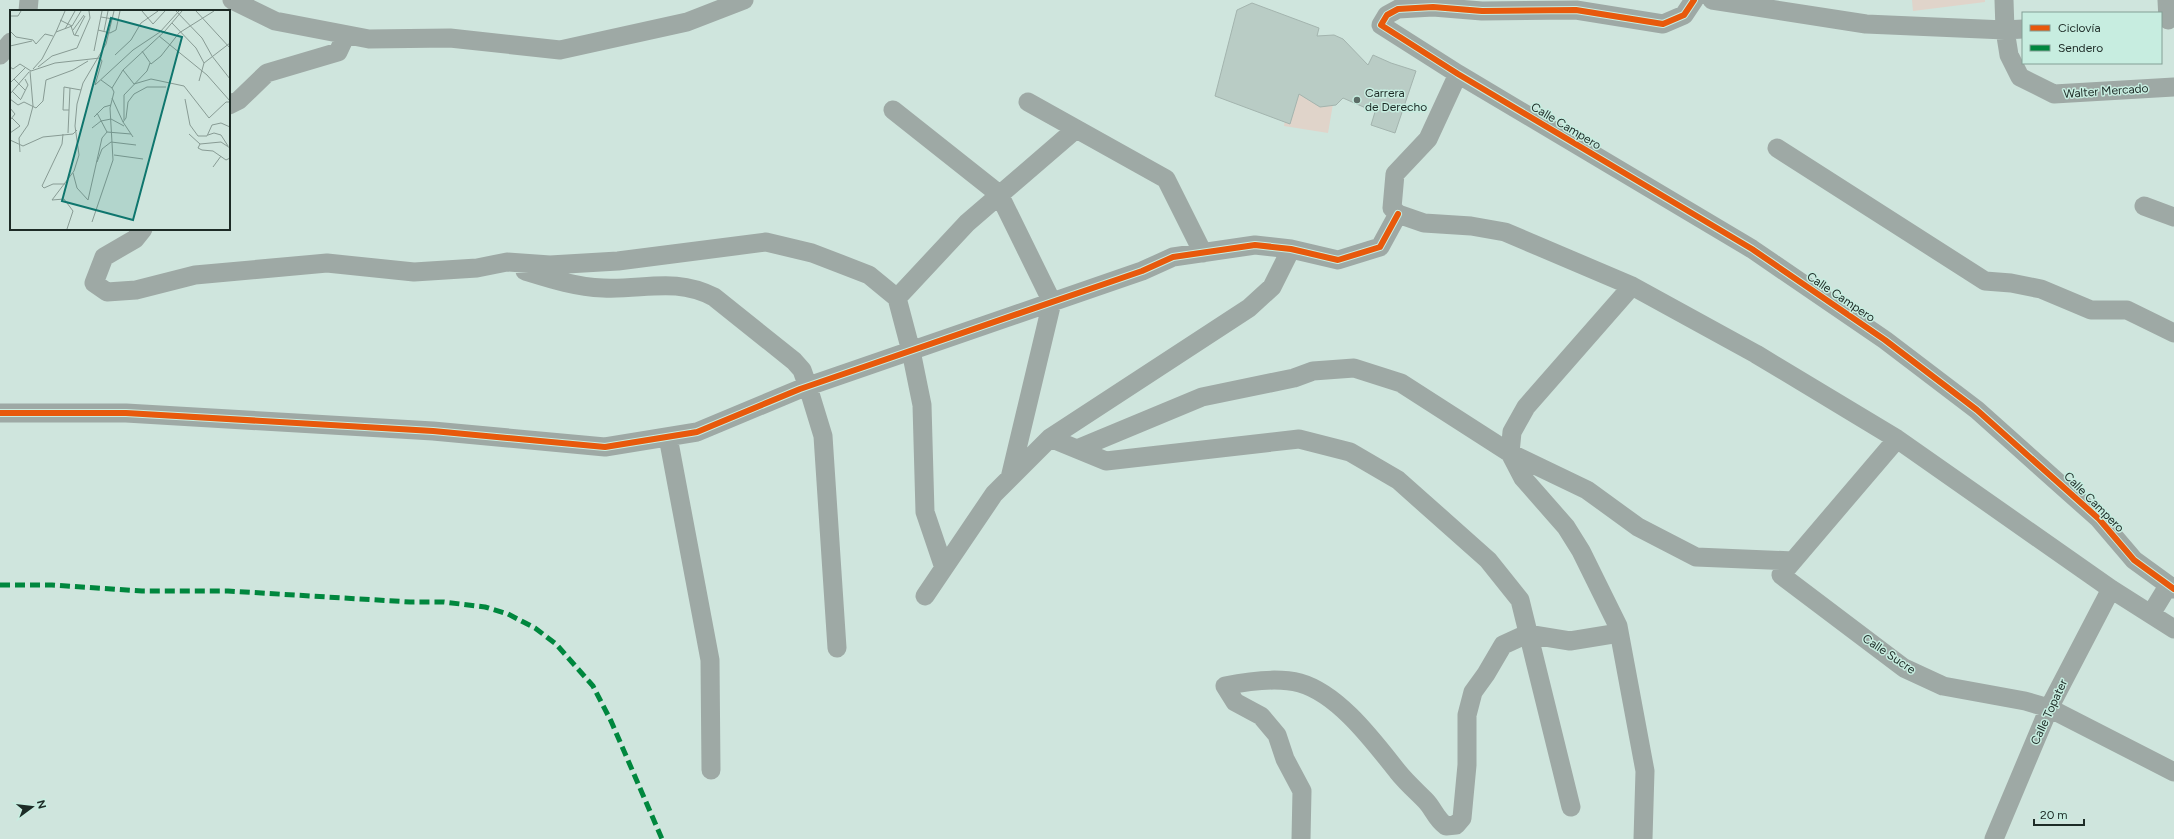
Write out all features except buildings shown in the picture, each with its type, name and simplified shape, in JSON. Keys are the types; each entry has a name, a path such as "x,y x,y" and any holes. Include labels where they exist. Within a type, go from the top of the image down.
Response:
{"street":[{"path":"28,10 30,0"},
{"path":"232,0 275,21 369,39 450,38 560,50 687,22 744,0"},
{"name":"Calle Campero","path":"1694,0 1684,15 1663,24 1576,10 1482,11 1433,7 1398,9 1387,16 1381,25 1458,74 1752,249 1885,340 1977,410 2099,520 2134,560 2171,588"},
{"path":"1712,0 1866,24 2014,30"},
{"name":"Walter Mercado","path":"2004,0 2014,30 2009,55 2020,77 2054,94 2174,87"},
{"path":"2167,0 2168,20"},
{"path":"230,104 239,100 267,73 338,52 346,35"},
{"path":"0,55 10,43"},
{"path":"1458,74 1428,139 1395,174 1392,208 1398,214 1424,223 1471,226 1505,232 1632,286 1756,354 1897,439 2111,589 2174,629"},
{"path":"1028,102 1166,179 1203,253"},
{"path":"892,110 999,194 1052,302 1010,478"},
{"path":"897,298 968,223 999,194 1076,129"},
{"path":"1777,148 1985,281 2011,283 2041,289 2090,310 2127,310 2174,334"},
{"path":"2144,206 2174,217"},
{"path":"0,414 134,414 433,431 605,447 697,432 808,387 1142,271 1173,257 1255,245 1290,249 1338,260 1358,255 1380,247 1398,214"},
{"path":"142,230 135,239 104,257 94,283 107,292 129,291 195,274 327,263 414,272 477,268 507,262 550,265 618,261 766,242 812,253 869,275 897,298 922,405 924,512 944,568"},
{"path":"925,596 994,494 1050,438 1249,308 1272,287 1290,249"},
{"path":"499,263 574,285 604,288 682,285 700,290 714,297 794,361 802,370 823,436 837,648"},
{"path":"1632,286 1526,407 1512,432 1510,453 1523,478 1566,527 1581,551 1618,626 1645,771 1643,839"},
{"path":"1077,449 1202,397 1294,378 1313,371 1354,368 1401,383 1510,453 1587,490 1638,527 1696,557 1793,561"},
{"path":"668,437 710,660 711,770"},
{"path":"1050,438 1106,461 1299,439 1350,452 1398,480 1488,560 1520,600 1571,807"},
{"name":"Calle Sucre","path":"1897,439 1781,575 1904,668 1944,686 2025,701 2049,708 2174,772"},
{"path":"2151,614 2171,588"},
{"name":"Calle Topater","path":"1994,839 2049,708 2111,589"},
{"path":"1301,839 1302,791 1285,759 1277,735 1261,716 1235,702 1225,686 1270,680 1301,684 1330,698 1355,720 1399,774 1427,802 1437,819 1446,826 1456,825 1462,818 1467,765 1467,715 1473,692 1503,645 1528,634 1570,640 1619,633"}],"shaded area":[{"path":"1912,0 1985,0 1985,2 1913,11"},
{"path":"1295,55 1340,63 1328,133 1284,126"}],"marked path":[{"path":"0,585 52,585 142,591 228,591 410,602 444,602 485,607 508,614 535,628 556,644 593,686 611,721 662,839"}],"cycle path":[{"path":"1694,0 1684,15 1663,24 1576,10 1482,11 1433,7 1398,9 1387,15 1381,25 1458,74 1752,249 1885,340 1977,410 2099,519 2134,560 2174,589"},
{"path":"0,413 126,413 433,431 605,447 697,432 800,389 1142,271 1173,257 1255,245 1291,249 1338,260 1380,247 1398,214"}],"place":[{"name":"Carrera de Derecho","path":"1357,100"}]}
